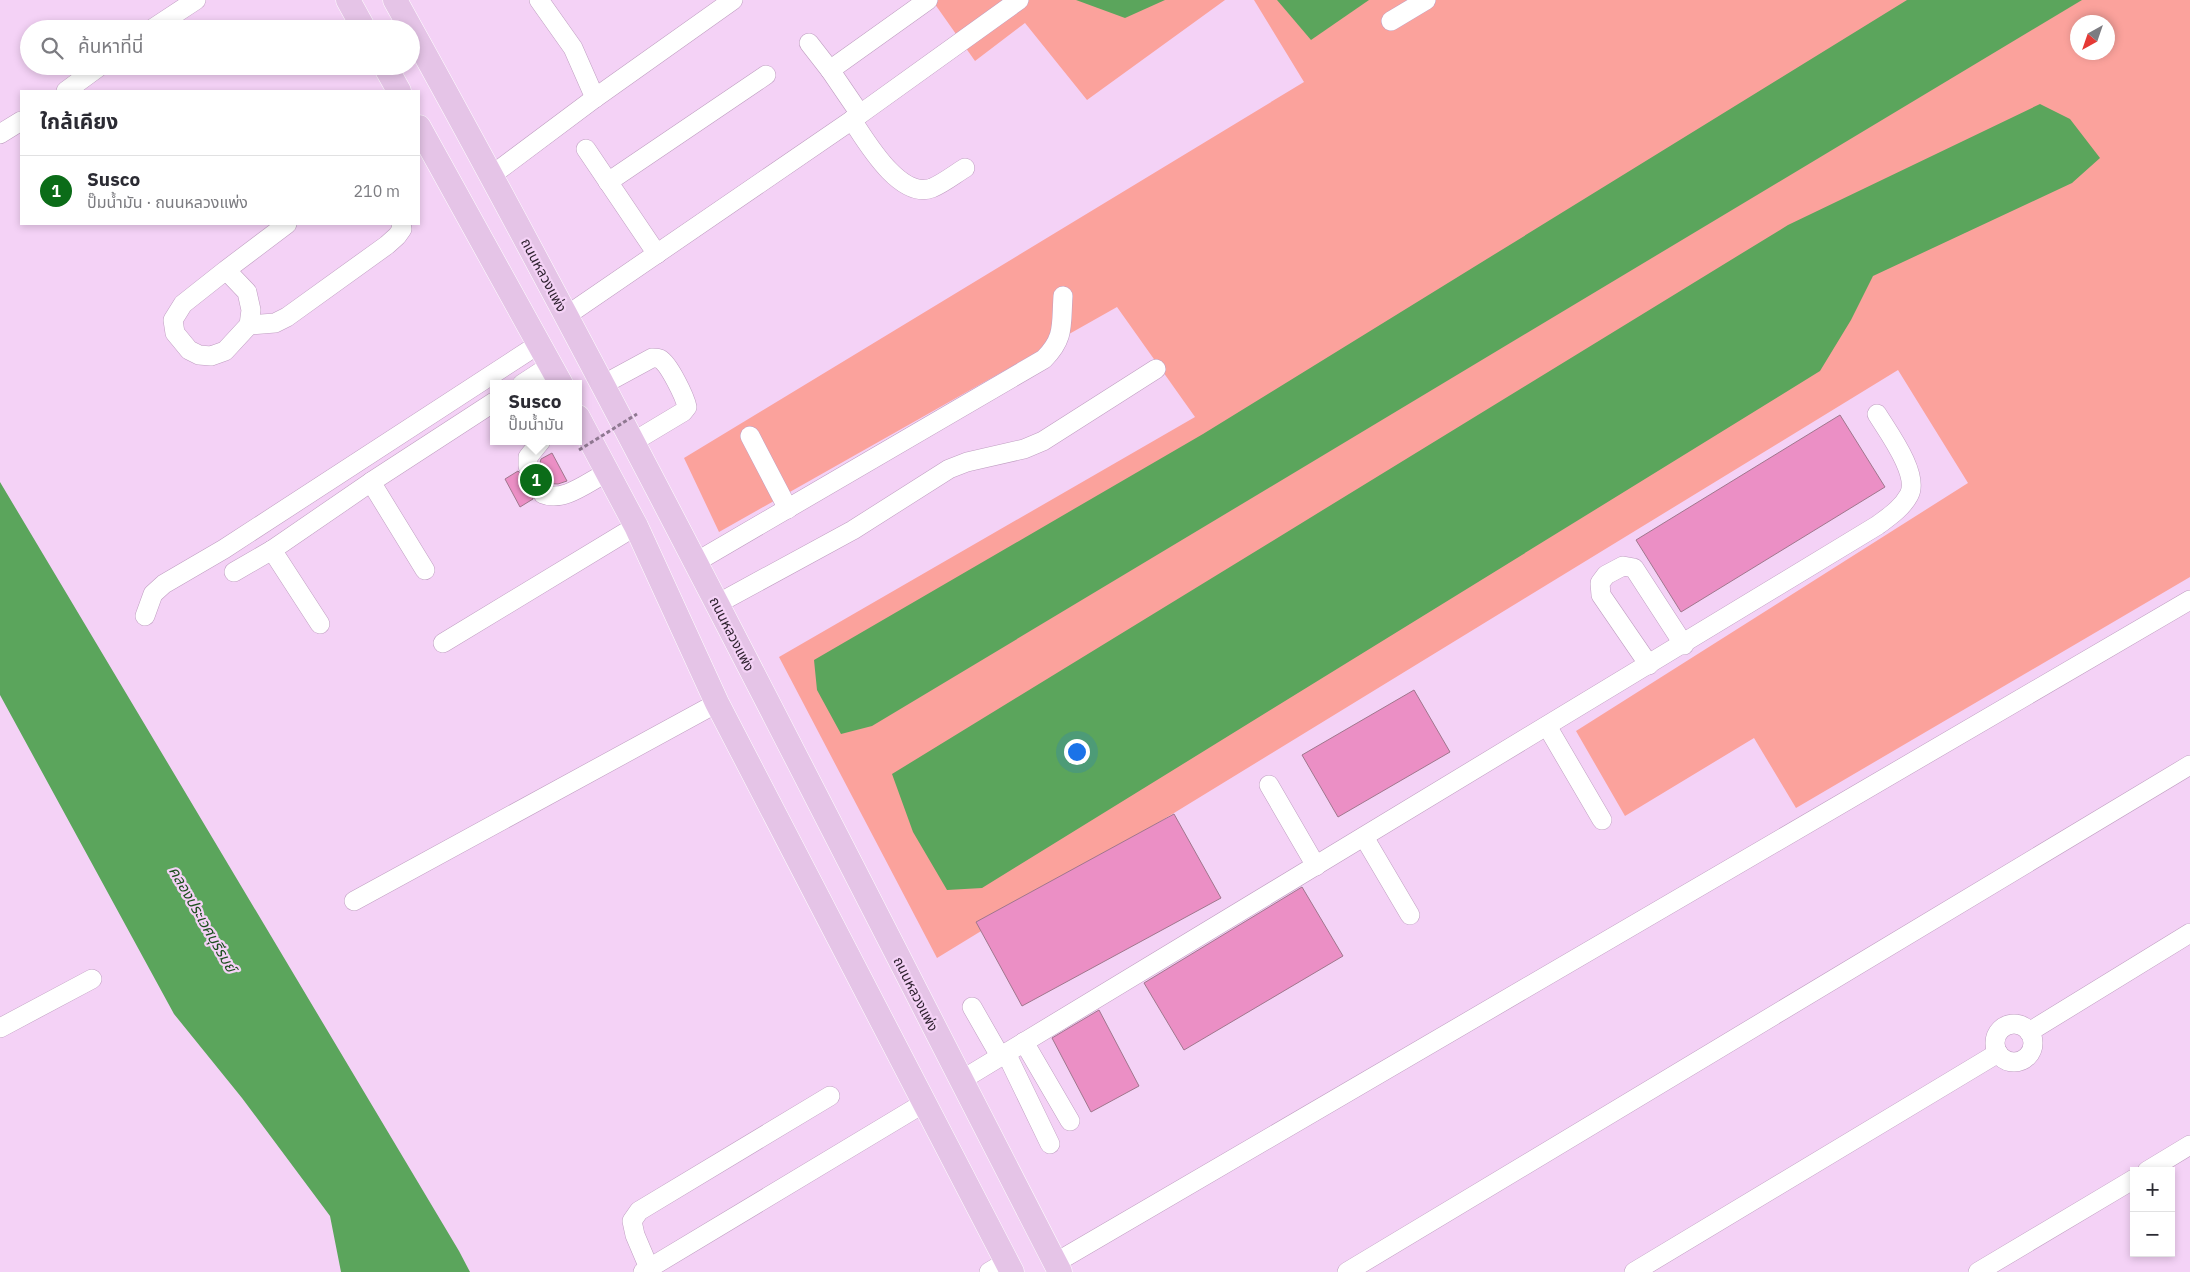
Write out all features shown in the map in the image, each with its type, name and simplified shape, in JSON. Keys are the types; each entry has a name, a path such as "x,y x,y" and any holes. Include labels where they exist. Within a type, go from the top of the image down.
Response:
{"main road":[{"path":"348,0 359,20"},
{"name":"ถนนหลวงแพ่ง","path":"395,0 406,20"},
{"name":"ถนนหลวงแพ่ง","path":"420,45 604,384 960,1081 1058,1268"},
{"path":"390,75 398,90"},
{"path":"420,132 556,374"},
{"path":"582,424 636,526 717,703 924,1102 1002,1269"}],"street":[{"path":"166,20 196,0"},
{"path":"539,0 573,48 596,98"},
{"path":"492,175 733,0"},
{"path":"830,70 928,0"},
{"path":"566,316 856,117 1019,0"},
{"path":"1391,21 1426,0"},
{"path":"810,43 830,70 881,162 896,178 915,188 931,188 965,168"},
{"path":"67,90 88,75"},
{"path":"608,182 766,75"},
{"path":"0,134 20,122"},
{"path":"586,149 657,254"},
{"path":"226,270 247,292 251,310 249,326 225,351 211,356 199,355 190,350 175,333 174,320 183,304 226,270 285,225"},
{"path":"249,326 274,323 287,317 387,245 402,229 401,225"},
{"path":"696,562 1044,360 1056,347 1061,332 1063,296"},
{"path":"145,616 153,594 164,584 224,549 539,344"},
{"path":"604,384 652,358 659,359 665,364 685,400 687,407 683,412 633,442"},
{"path":"717,604 853,530 949,469 967,462 1024,449 1043,441 1156,369"},
{"path":"536,380 556,374"},
{"path":"234,572 272,550 371,482 490,405"},
{"path":"960,1081 1878,525 1897,510 1910,494 1912,479 1906,462 1877,414"},
{"path":"750,436 788,508"},
{"path":"528,466 528,457 538,445"},
{"path":"543,494 552,498 561,496 608,472"},
{"path":"371,482 425,570"},
{"path":"443,643 636,526"},
{"path":"272,550 320,624"},
{"path":"1649,665 1601,594 1600,583 1606,576 1623,566 1634,568 1684,644"},
{"path":"1058,1268 2190,600"},
{"path":"354,901 717,703"},
{"path":"1547,726 1602,820"},
{"path":"1347,1272 2190,765"},
{"path":"1269,786 1316,866"},
{"path":"1364,837 1410,915"},
{"path":"2029,1032 2190,934"},
{"path":"0,1028 92,979"},
{"path":"972,1007 1003,1055 1050,1144"},
{"path":"2012,1024 2019,1024 2032,1037 2032,1049 2025,1059 2013,1062 2007,1061 1998,1053 1995,1040 2001,1029 2012,1024"},
{"path":"1024,1042 1070,1121"},
{"path":"1634,1272 1998,1053"},
{"path":"830,1096 639,1211 632,1221 646,1270 924,1102"},
{"path":"2154,1167 2190,1145"},
{"path":"1978,1272 2130,1181"}],"path":[{"path":"579,450 637,414"}],"shaded area":[{"path":"932,0 1225,0 1087,100 1025,23 975,61"},
{"path":"1254,0 2190,0 2190,577 1796,808 1754,738 1625,816 1576,731 1968,483 1898,370 937,958 779,657 1195,417 1117,307 719,532 684,458 1304,82"}],"water":[{"path":"1076,0 1165,0 1125,18"},
{"path":"1277,0 1369,0 1311,40"},
{"path":"1907,0 2082,0 872,726 841,734 817,690 814,660 1203,434"},
{"path":"2040,104 2070,119 2100,158 2072,183 1873,276 1851,320 1820,371 982,888 947,890 913,832 892,774 1788,225"},
{"name":"คลองประเวศบุรีรมย์","path":"0,482 470,1272 341,1272 330,1216 242,1098 174,1014 0,695"}],"building":[{"path":"1840,415 1885,487 1681,612 1636,540"},
{"path":"552,453 567,481 558,484 539,483 532,491 533,499 520,507 505,479 518,471 523,476 533,476 538,471 541,459"},
{"path":"1414,690 1450,752 1338,817 1302,755"},
{"path":"1174,814 1221,898 1022,1006 976,922"},
{"path":"1302,887 1343,956 1184,1050 1144,983"},
{"path":"1099,1010 1139,1086 1091,1112 1052,1038"}],"tunnel":[{"path":"528,466 543,494"}],"place":[{"name":"Susco","path":"536,480"}]}
